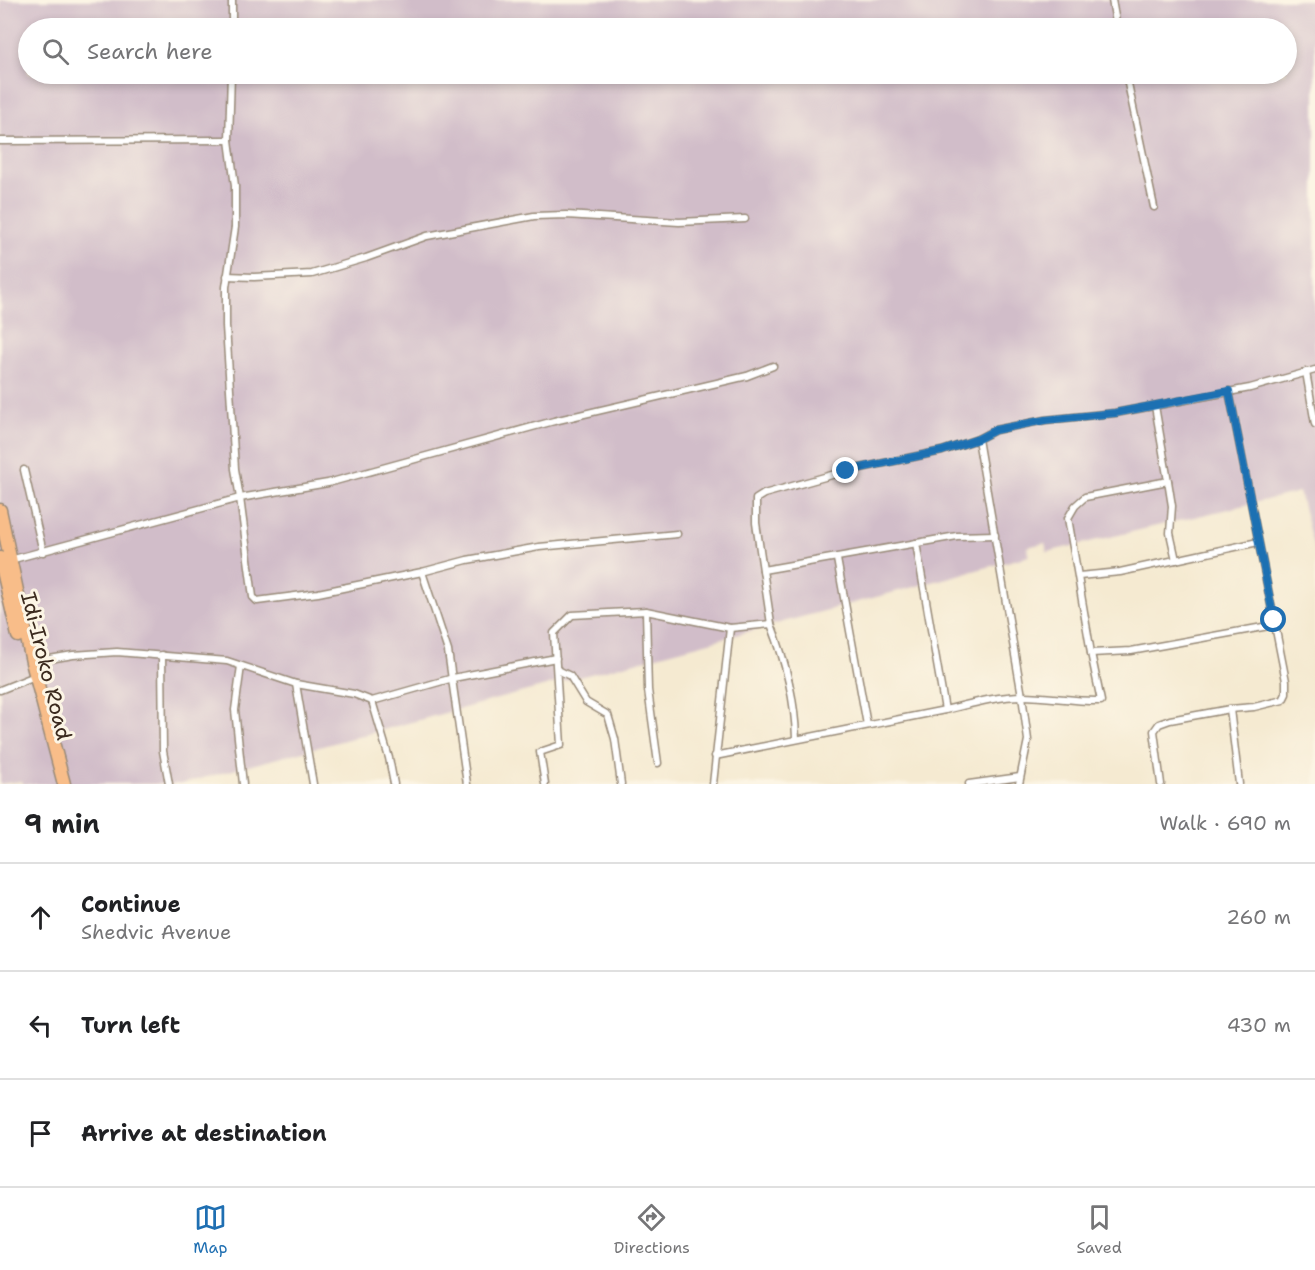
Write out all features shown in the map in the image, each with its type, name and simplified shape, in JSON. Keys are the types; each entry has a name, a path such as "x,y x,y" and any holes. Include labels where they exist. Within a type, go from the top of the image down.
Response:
{"highway":[{"path":"0,510 5,559 64,784"},
{"name":"Idi-Iroko Road","path":"5,559 5,608 30,678 57,784"}],"street":[{"path":"232,0 232,18"},
{"path":"1112,0 1115,18"},
{"path":"231,84 229,140 235,186 236,227 227,276 226,326 235,470 253,597 258,601 318,593 422,572 467,560 539,547 677,534"},
{"path":"1128,84 1154,207"},
{"path":"0,141 229,140"},
{"path":"227,276 312,274 427,236 534,216 566,215 680,222 745,219"},
{"path":"5,559 43,552 240,498 328,483 554,421 747,375 773,366"},
{"path":"796,738 796,717 780,646 771,624 756,522 756,499 764,494 807,481 942,451 978,439 995,430 1045,420 1115,413 1155,406 1250,388 1315,370"},
{"path":"1306,372 1315,424"},
{"path":"1161,784 1154,732 1159,724 1230,708 1254,707 1282,700 1286,694 1286,681 1229,391"},
{"path":"1155,406 1172,506 1170,533 1176,560"},
{"path":"969,784 1020,780 1028,740 978,439"},
{"path":"24,470 43,552"},
{"path":"716,756 972,703 1022,696 1079,702 1101,701 1068,518 1075,506 1085,497 1168,481"},
{"path":"763,570 837,559 957,536 995,534"},
{"path":"1079,576 1120,572 1258,542"},
{"path":"916,543 945,710"},
{"path":"837,559 867,725"},
{"path":"422,572 448,651 467,784"},
{"path":"545,784 540,752 561,745 554,633 572,615 646,611 730,628 771,624"},
{"path":"646,611 648,690 658,763"},
{"path":"1091,653 1131,651 1274,625"},
{"path":"713,784 730,628"},
{"path":"32,662 73,655 117,652 227,661 296,684 354,694 372,701 453,678 556,658"},
{"path":"162,655 163,751 169,784"},
{"path":"241,666 236,710 243,784"},
{"path":"558,670 570,675 586,702 608,715 615,739 621,784"},
{"path":"0,690 30,678"},
{"path":"296,684 313,784"},
{"path":"372,701 394,784"},
{"path":"1230,708 1239,784"}],"shaded area":[{"path":"0,0 1315,0 1315,552 1299,492 1047,552 1045,543 1027,547 1029,556 181,784 23,784 22,781 0,784"}],"route":[{"path":"846,471 942,451 978,439 995,430 1045,420 1115,413 1229,391 1274,620"}]}
